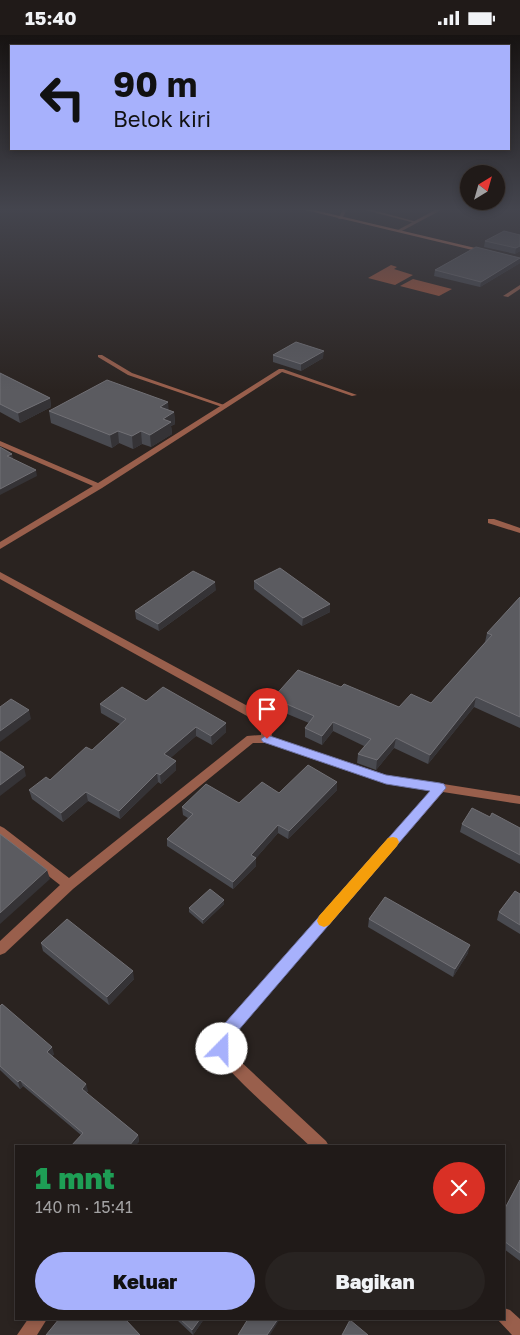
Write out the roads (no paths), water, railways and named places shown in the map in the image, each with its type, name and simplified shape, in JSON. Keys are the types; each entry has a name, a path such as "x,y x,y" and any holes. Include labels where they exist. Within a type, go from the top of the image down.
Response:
{"street":[{"path":"506,296 520,287"},
{"path":"100,356 130,374 224,406"},
{"path":"0,546 99,486 283,369 354,395"},
{"path":"0,443 99,486"},
{"path":"491,521 520,531"},
{"path":"0,575 251,713 266,725 267,739"},
{"path":"0,949 69,885 252,739 267,739 386,779 520,800"},
{"path":"320,1145 233,1065 222,1049 223,1036 440,788"},
{"path":"0,831 69,885"},
{"path":"505,1317 520,1331"},
{"path":"26,1335 37,1320"}]}
